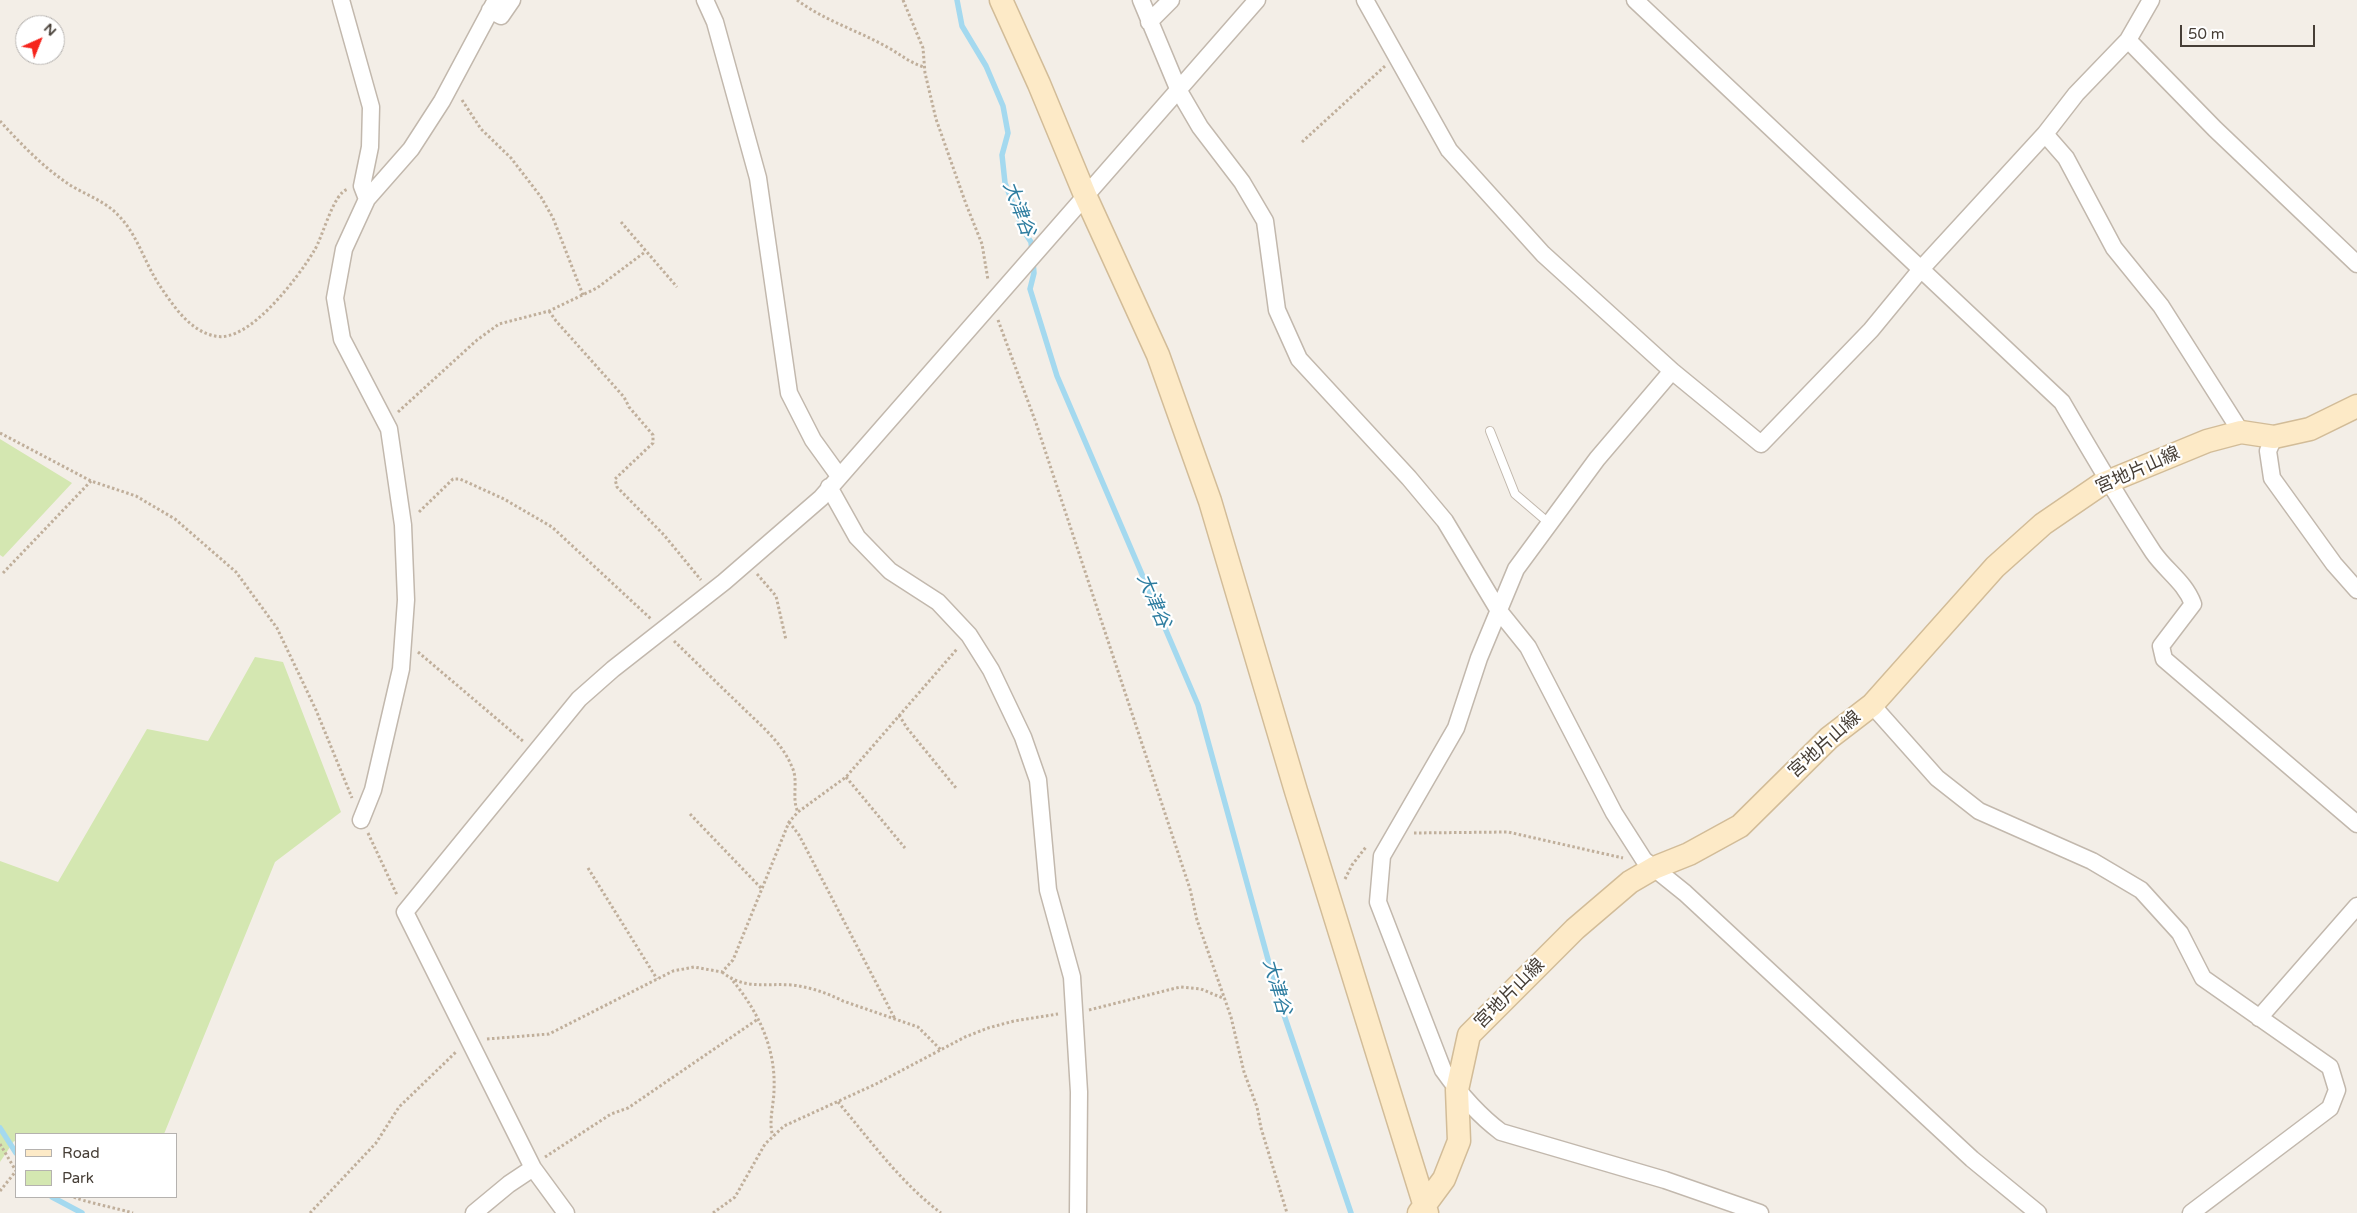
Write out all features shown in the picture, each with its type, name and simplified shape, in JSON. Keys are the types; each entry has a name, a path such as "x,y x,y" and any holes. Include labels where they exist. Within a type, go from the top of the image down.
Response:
{"main road":[{"path":"1001,0 1039,84 1082,200 1158,355 1210,501 1298,801 1424,1211"},
{"name":"宮地片山線","path":"1424,1211 1444,1179 1459,1141 1457,1090 1469,1035 1575,929 1649,864 1689,854 1740,826 1829,738 1872,705 1995,567 2043,524 2108,482 2207,441 2241,432 2274,436 2310,429 2357,406"}],"street":[{"path":"341,0 371,107 372,129 362,186 366,195"},
{"path":"361,820 375,781 401,669 406,600 403,525 389,429 342,339 335,298 344,249 366,195 411,150 442,101 493,5 501,16 512,0"},
{"path":"705,0 715,22 758,178 788,393 834,482 857,537 890,571 938,602 969,635 991,670 1023,737 1038,780 1048,890 1072,977 1079,1092 1078,1213"},
{"path":"1142,0 1149,22 1179,91 1200,127 1242,182 1265,221 1277,310 1299,359 1409,478 1445,521 1499,611 1528,647 1614,813 1649,864 1685,893 1972,1159 2038,1213"},
{"path":"1149,22 1171,0"},
{"path":"1365,0 1449,150 1543,254 1672,371 1760,444 1871,330 1922,268 2045,134 2076,94 2128,40 2152,0"},
{"path":"1635,0 1922,268 2062,402 2108,482 2156,556 2188,590 2193,604 2161,646 2164,659 2357,824"},
{"path":"566,1213 533,1168 405,912 579,699 613,669 746,563 822,498 834,482 1179,91 1250,3"},
{"path":"2128,40 2215,129 2357,264"},
{"path":"2045,134 2066,158 2114,248 2161,306 2241,432"},
{"path":"1672,371 1597,459 1516,569 1479,658 1456,728 1382,856 1378,902 1443,1070 1457,1090 1482,1118 1501,1132 1665,1180 1760,1213"},
{"path":"2274,436 2268,451 2272,478 2334,564 2357,590"},
{"path":"1872,705 1937,778 1979,811 2092,861 2141,890 2180,933 2203,978 2330,1067 2337,1090 2330,1108 2190,1213"},
{"path":"2259,1018 2357,906"},
{"path":"474,1213 509,1184 533,1168"}],"lane":[{"path":"1490,431 1515,494 1550,524"}],"path":[{"path":"797,0 829,20 887,47 912,63 924,67"},
{"path":"903,0 923,48 924,67 936,119 982,244 992,303 1074,534 1141,746 1190,890 1197,920 1231,1017 1244,1072 1257,1107 1261,1128 1287,1213"},
{"path":"1302,142 1396,56"},
{"path":"461,98 481,129 511,158 541,197 553,218 583,295"},
{"path":"0,121 47,167 67,183 108,206 119,215 171,302 187,321 203,332 217,337 233,333 253,322 269,310 288,289 315,250 339,195 344,190 353,188 366,195"},
{"path":"621,222 677,287"},
{"path":"385,421 412,400 478,340 499,324 549,311 598,288 645,252"},
{"path":"549,311 624,397 629,407 653,435 653,443 615,479 617,487 664,535 710,592"},
{"path":"0,433 91,482 136,496 175,519 236,572 277,628 316,710 361,820 405,912"},
{"path":"403,525 454,479 460,479 512,503 552,527 663,630 769,733 784,752 793,768 796,780 795,806 798,812"},
{"path":"3,573 91,482"},
{"path":"746,563 776,596 786,640"},
{"path":"722,972 733,960 789,822 798,812 846,777 969,635"},
{"path":"403,646 420,653 535,753"},
{"path":"899,716 956,788"},
{"path":"846,777 905,848"},
{"path":"690,814 761,888"},
{"path":"789,822 799,835 895,1020"},
{"path":"1344,885 1352,865 1364,849 1381,838 1405,833 1508,832 1528,835 1649,864"},
{"path":"588,868 656,979"},
{"path":"310,1213 376,1143 399,1107 464,1044 549,1034 673,971 694,967 722,972 733,981 764,1030 775,1065 773,1136"},
{"path":"733,981 756,986 790,985 816,990 918,1027 941,1050"},
{"path":"713,1213 735,1197 765,1144 784,1126 838,1102 988,1028 1014,1021 1074,1012 1180,987 1201,989 1224,999"},
{"path":"533,1168 577,1135 610,1114 628,1108 758,1019"},
{"path":"838,1102 900,1175 917,1193 941,1213"},
{"path":"0,1144 15,1169"},
{"path":"0,1191 15,1172"},
{"path":"75,1198 133,1213"}],"green space":[{"path":"0,439 72,483 3,557 0,555"},
{"path":"255,657 283,662 341,812 275,862 164,1133 15,1133 15,1142 0,1162 0,861 58,882 147,729 208,741"}],"waterway":[{"name":"大津谷","path":"957,0 962,26 986,66 1003,106 1008,133 1002,155 1005,183 1023,230 1031,242 1032,252"},
{"name":"大津谷","path":"1033,262 1034,273 1030,289 1057,376 1198,705 1280,1003 1351,1213"},
{"path":"0,1128 15,1151"},
{"path":"54,1198 82,1213"}]}
